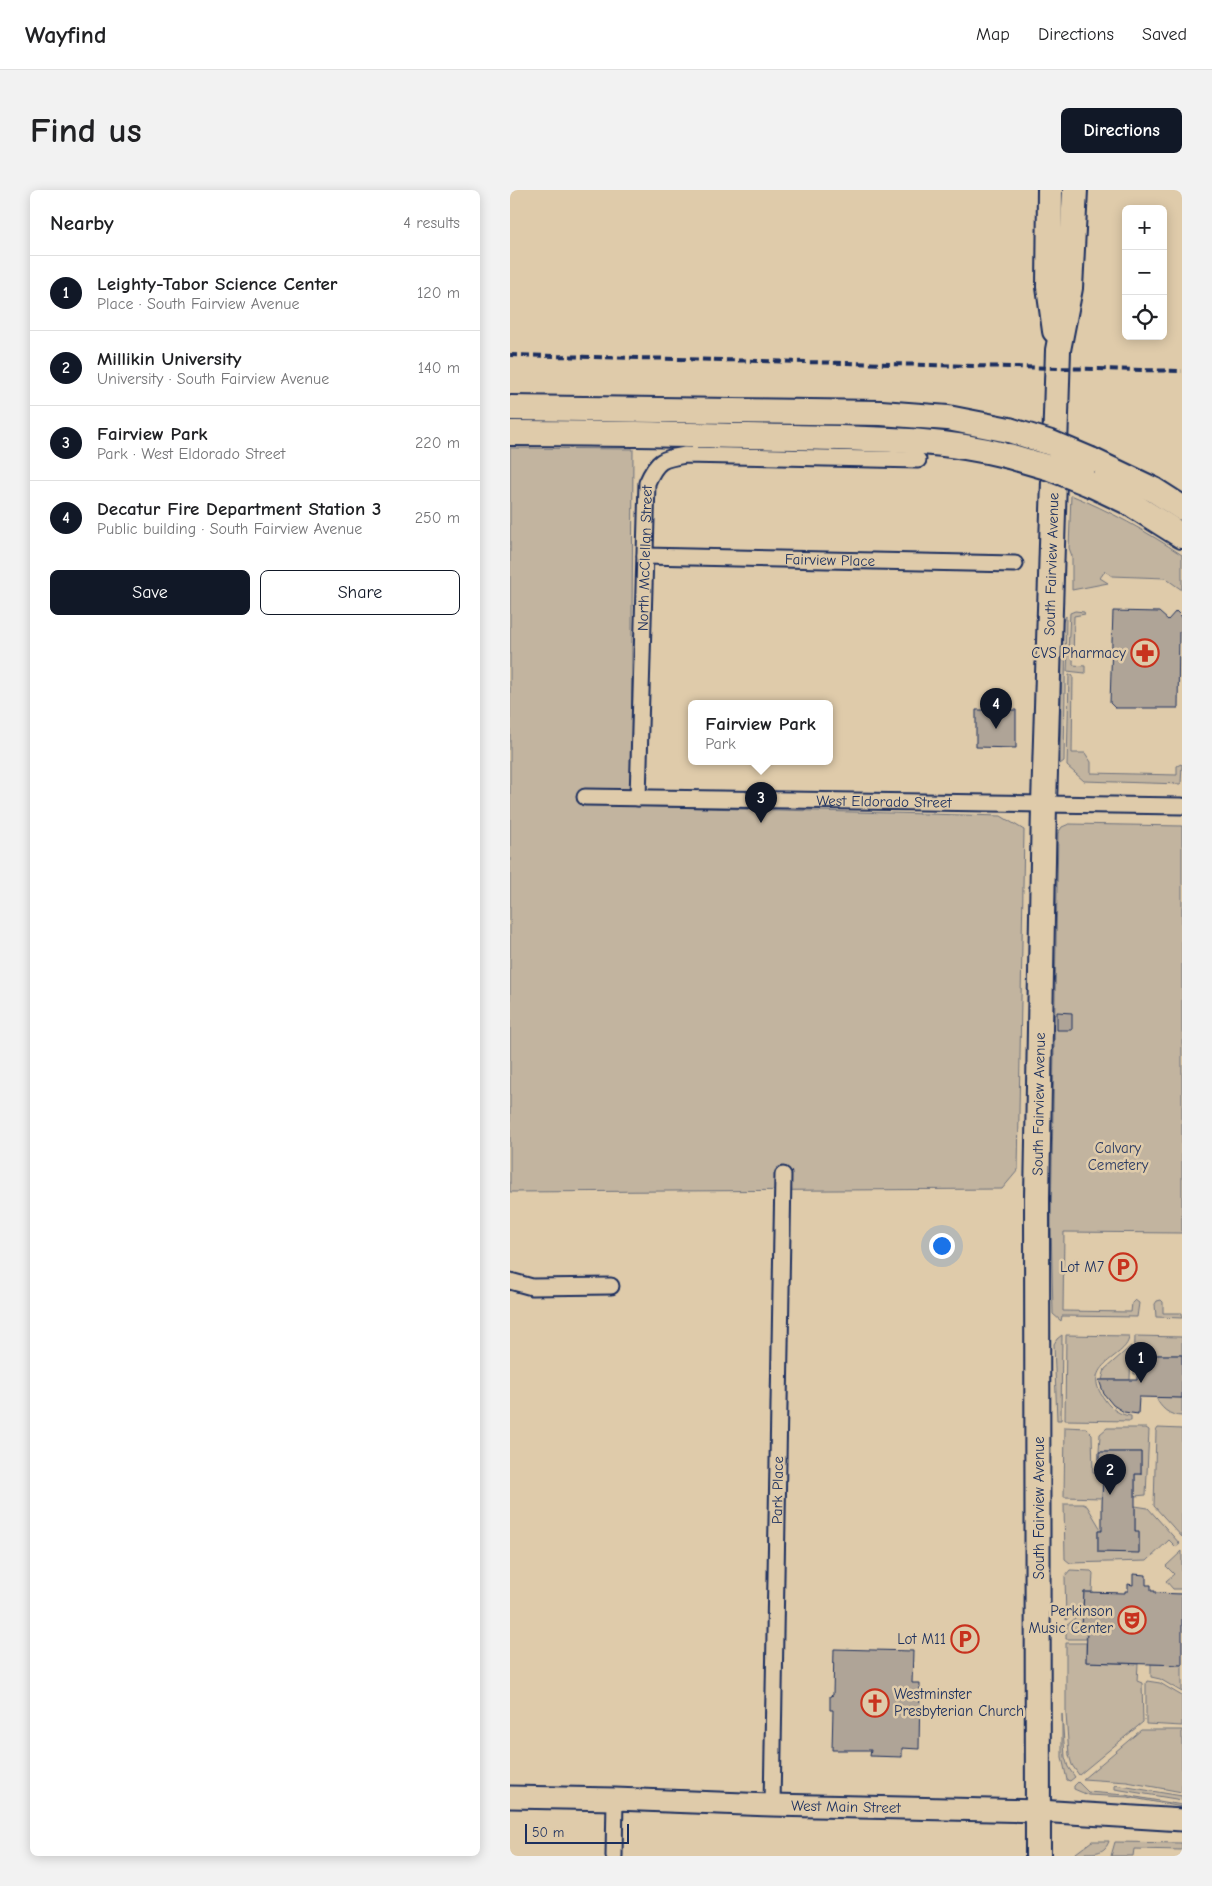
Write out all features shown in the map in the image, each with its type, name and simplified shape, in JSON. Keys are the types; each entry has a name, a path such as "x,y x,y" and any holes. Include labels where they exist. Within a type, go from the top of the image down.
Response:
{"main road":[{"name":"South Fairview Avenue","path":"1050,190 1049,287 1058,350"},
{"name":"South Fairview Avenue","path":"1038,1856 1037,1198 1044,804 1058,350 1070,288 1075,190"},
{"path":"510,408 880,413 948,418 1009,430 1051,443 1154,490 1182,508"},
{"path":"510,433 649,433 906,440 951,444 1009,456 1050,468 1128,502 1182,536"}],"street":[{"name":"North McClellan Street","path":"638,798 647,482 654,467 667,458 685,455 918,460"},
{"name":"Fairview Place","path":"645,556 1016,564"},
{"name":"West Eldorado Street","path":"585,797 1182,806"},
{"name":"Park Place","path":"772,1805 783,1175"},
{"path":"510,1281 532,1287 611,1286"},
{"name":"West Main Street","path":"510,1796 1039,1812 1182,1820"},
{"path":"614,1856 615,1798"}],"green space":[{"path":"510,448 633,449 631,806 1001,816 1024,830 1018,1170 1002,1189 510,1192"},
{"path":"1071,495 1128,522 1182,555 1182,590 1165,578 1112,576 1105,571 1100,578 1108,583 1072,590 1072,556 1069,548"},
{"path":"1075,611 1084,612 1085,614 1074,616 1073,665 1085,666 1085,673 1067,671 1070,613"},
{"path":"1066,616 1064,761 1060,764 1062,623"},
{"path":"1069,675 1073,675 1072,753 1085,753 1091,762 1091,773 1177,775 1177,766 1181,764 1181,784 1084,781 1067,766"},
{"name":"Calvary Cemetery","path":"1069,824 1182,826 1182,1233 1064,1232 1063,1311 1131,1312 1132,1303 1135,1300 1139,1303 1137,1317 1062,1316 1061,1321 1053,1314 1051,1221 1058,833 1062,827"},
{"path":"1161,1300 1163,1302 1163,1313 1182,1313 1182,1318 1156,1317 1155,1304"},
{"path":"1062,1335 1061,1420 1057,1420 1054,1344"},
{"path":"1066,1335 1129,1336 1127,1344 1106,1362 1100,1369 1097,1377 1098,1388 1107,1403 1120,1413 1131,1416 1131,1421 1065,1420"},
{"path":"1135,1336 1182,1337 1182,1355 1138,1355 1137,1374 1134,1374"},
{"path":"1131,1346 1130,1380 1102,1380 1105,1369"},
{"path":"1156,1397 1182,1398 1182,1416 1173,1415 1166,1411"},
{"path":"1065,1427 1086,1428 1092,1434 1093,1472 1103,1473 1102,1498 1064,1497"},
{"path":"1107,1428 1146,1428 1149,1430 1146,1495 1135,1496 1135,1474 1141,1474 1141,1452 1099,1452 1100,1434"},
{"path":"1158,1428 1182,1429 1182,1537 1154,1506 1156,1431"},
{"path":"1064,1504 1083,1504 1087,1506 1102,1531 1098,1531 1098,1552 1139,1552 1139,1532 1135,1531 1135,1506 1148,1508 1180,1544 1176,1547 1169,1540 1147,1561 1070,1563 1065,1559"},
{"path":"1182,1551 1182,1589 1173,1589 1166,1581 1174,1574 1166,1566"},
{"path":"1070,1570 1091,1571 1093,1573 1092,1592 1084,1592 1083,1606 1066,1620 1065,1576"},
{"path":"1083,1612 1082,1628 1087,1629 1086,1639 1066,1639 1066,1626"},
{"path":"1066,1643 1086,1643 1086,1662 1138,1664 1137,1681 1142,1683 1143,1722 1079,1775 1072,1765 1069,1755 1066,1714"},
{"path":"1151,1664 1182,1665 1182,1692 1160,1679 1151,1677"},
{"path":"1147,1681 1160,1683 1182,1696 1182,1726 1146,1724"},
{"path":"1062,1714 1065,1757 1068,1767 1075,1777 1070,1781 1067,1780 1062,1757"},
{"path":"1141,1730 1182,1730 1182,1792 1127,1782 1083,1779"},
{"path":"1078,1782 1088,1792 1125,1795 1182,1805 1182,1807 1128,1797 1088,1795 1074,1789"},
{"path":"1115,1785 1182,1796 1182,1800 1115,1789"},
{"path":"1092,1841 1109,1841 1100,1852 1085,1853 1085,1856 1072,1856"},
{"path":"1115,1842 1182,1843 1182,1850 1134,1849 1133,1856 1111,1856"}],"building":[{"name":"CVS Pharmacy","path":"1113,611 1159,612 1168,620 1176,611 1182,617 1182,630 1179,632 1178,708 1115,708 1110,703"},
{"path":"976,710 1016,710 1016,748 976,747"},
{"path":"1057,1012 1072,1013 1072,1030 1057,1030"},
{"path":"1138,1355 1182,1355 1182,1398 1139,1397 1138,1414 1124,1412 1113,1405 1104,1394 1099,1380 1137,1380"},
{"path":"1099,1452 1141,1452 1141,1474 1135,1474 1135,1531 1139,1531 1139,1553 1098,1552 1098,1531 1102,1531 1103,1473 1099,1473"},
{"name":"Perkinson Music Center","path":"1133,1574 1146,1575 1146,1585 1151,1585 1151,1591 1155,1591 1155,1593 1182,1594 1182,1665 1086,1662 1087,1629 1082,1628 1084,1592 1125,1593 1125,1591 1128,1591 1128,1584 1133,1585"},
{"name":"Westminster Presbyterian Church","path":"834,1649 913,1651 912,1683 920,1683 919,1749 902,1748 902,1757 870,1756 871,1750 832,1750 833,1710 830,1710 830,1696 833,1695"}],"railway":[{"path":"510,355 1182,371"}],"place":[{"name":"CVS Pharmacy","path":"1145,653"},
{"name":"Decatur Fire Department Station 3","path":"996,729"},
{"name":"Fairview Park","path":"761,823"},
{"name":"Lot M7","path":"1123,1267"},
{"name":"Leighty-Tabor Science Center","path":"1141,1383"},
{"name":"Millikin University","path":"1110,1495"},
{"name":"Perkinson Music Center","path":"1132,1620"},
{"name":"Lot M11","path":"965,1639"},
{"name":"Westminster Presbyterian Church","path":"875,1703"}]}
